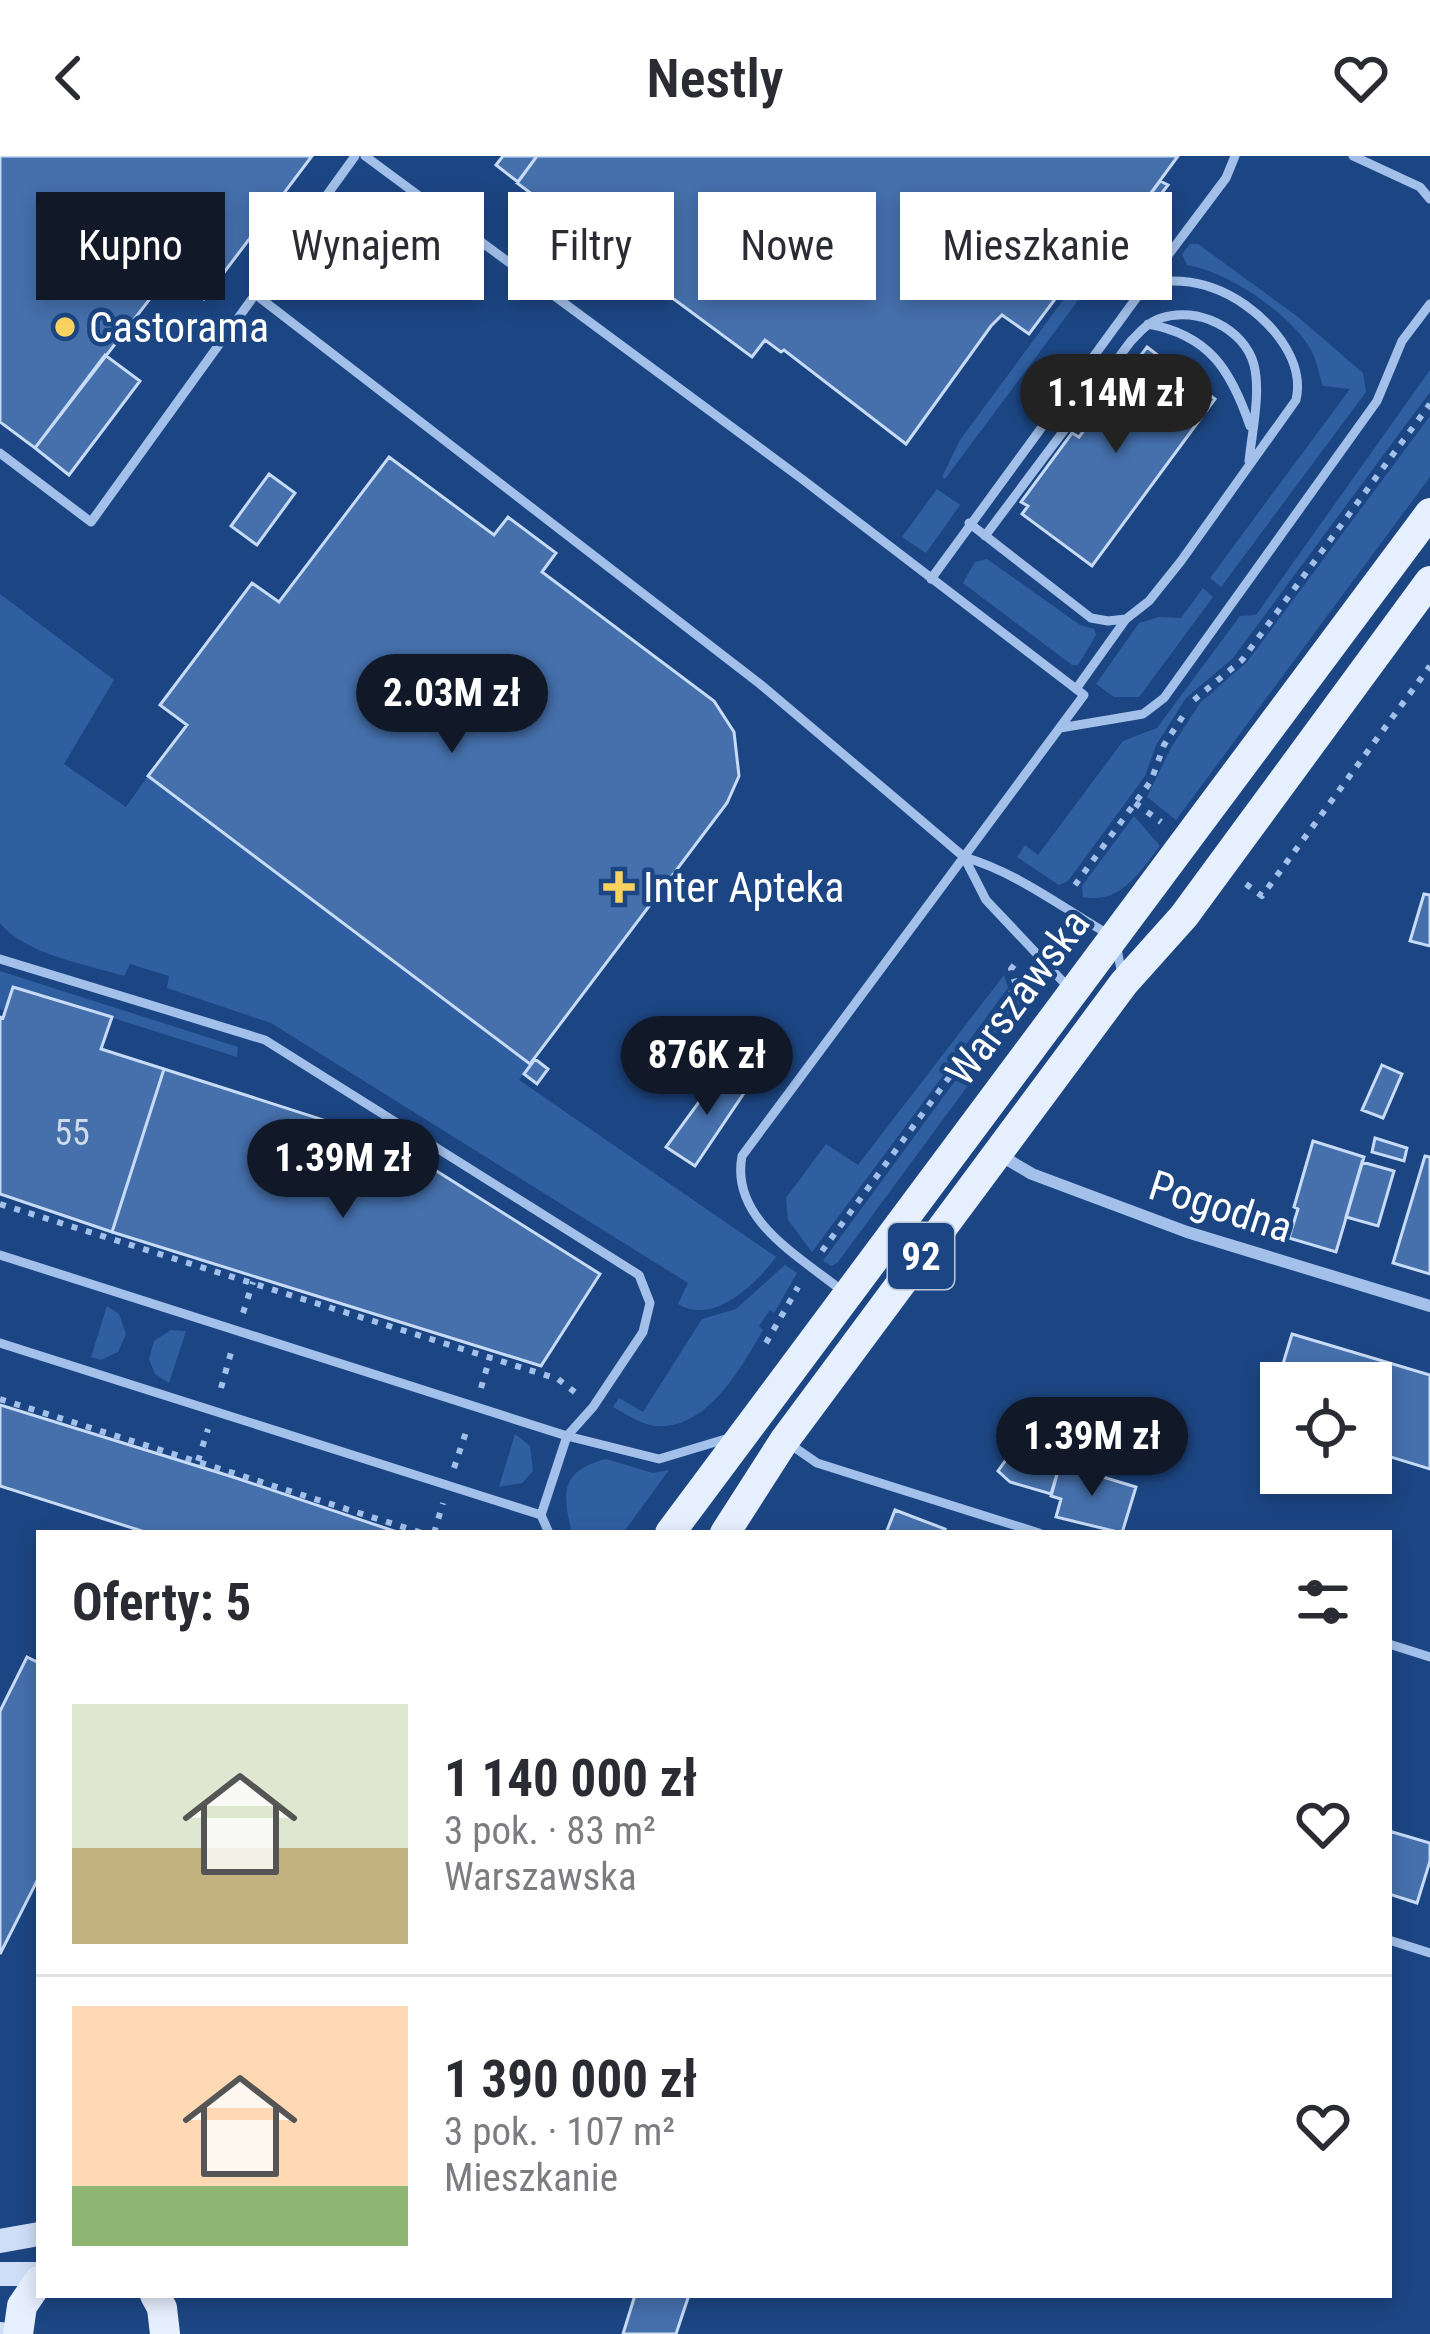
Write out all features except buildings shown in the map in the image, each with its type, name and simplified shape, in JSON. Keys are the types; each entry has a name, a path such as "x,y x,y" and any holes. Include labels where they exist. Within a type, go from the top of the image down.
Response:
{"main road":[{"name":"Warszawska","path":"672,1530 846,1294 1081,990 1430,512"},
{"name":"Warszawska","path":"727,1530 784,1441 1115,984 1184,916 1430,581"},
{"path":"18,2334 22,2306 36,2283"},
{"path":"156,2298 167,2330"},
{"path":"167,2330 175,2298"}],"street":[{"name":"Pogodna","path":"997,1153 1032,1174 1187,1232 1430,1306"},
{"path":"0,2241 36,2235"},
{"path":"0,2274 36,2278"}],"lane":[{"path":"329,192 355,156"},
{"path":"364,156 1084,695 742,1156 739,1176 751,1211 779,1241 846,1294"},
{"path":"1172,250 1226,178 1235,156"},
{"path":"1353,156 1420,187 1430,199"},
{"path":"1076,689 1126,619 1149,602 1296,400 1298,376 1290,352 1255,315 1220,290 1172,280"},
{"path":"0,453 91,522 251,300"},
{"path":"263,300 760,684 964,857 986,900 1081,990"},
{"path":"931,579 1135,300"},
{"path":"1060,728 1143,714 1164,698 1376,401 1402,341 1430,304"},
{"path":"985,536 1148,324 1165,316 1202,317 1243,342 1256,370 1249,466"},
{"path":"1148,324 1186,334 1220,363 1238,391 1252,431"},
{"path":"969,523 1091,618 1126,619"},
{"path":"964,857 1004,869 1115,938 1115,984"},
{"path":"0,959 266,1040 639,1275 650,1303 643,1332 567,1436 541,1515 548,1530"},
{"path":"0,1255 567,1436 659,1459 745,1433"},
{"path":"0,1343 541,1515"},
{"path":"784,1441 817,1463 1029,1530"},
{"path":"1392,1645 1430,1657"},
{"path":"1392,1941 1430,1953"}],"path":[{"path":"1071,890 1151,781 1164,745 1193,700 1242,660 1430,404"},
{"path":"1237,878 1262,896 1430,666"},
{"path":"1135,803 1171,829"},
{"path":"761,1351 811,1266 1016,986 1011,969 1017,961"},
{"path":"0,1204 490,1357"},
{"path":"198,1461 253,1282"},
{"path":"0,1399 413,1530"}],"shaded area":[{"path":"1190,244 1198,244 1298,317 1363,373 1366,392 1221,587 1210,578 1350,389 1323,386 1311,350 1274,309 1239,285 1187,265 1182,254"},
{"path":"1063,300 1078,300 945,479 960,440"},
{"path":"1430,370 1430,392 1233,658 1186,698 1156,745 1145,776 1068,881 1059,885 1017,857 1025,845 1038,855 1123,741 1157,728 1240,616 1256,615"},
{"path":"1430,416 1430,477 1176,820 1147,797 1171,748 1200,703 1247,662"},
{"path":"937,489 960,505 926,553 902,537"},
{"path":"987,559 1080,625 1094,629 1096,635 1078,665 963,583 975,562"},
{"path":"1203,588 1213,597 1139,697 1114,697 1096,684 1139,623 1181,618"},
{"path":"0,594 114,680 64,764 126,807 148,776 530,1064 519,1080 776,1257 768,1267 719,1306 705,1310 678,1304 688,1283 271,1023 167,988 169,976 130,964 124,976 58,957 11,934 0,923"},
{"path":"1134,816 1160,846 1118,892 1083,897 1082,886"},
{"path":"0,971 238,1047 237,1057 14,987 6,1011 0,1009"},
{"path":"1004,975 1008,988 812,1252 788,1220 786,1198 826,1144 858,1165"},
{"path":"1021,991 1008,1031 838,1262 832,1266 823,1261"},
{"path":"785,1265 797,1273 774,1313 770,1310 759,1326 763,1330 744,1362 706,1407 674,1425 656,1426 613,1407 619,1398 643,1412 702,1319 736,1309"},
{"path":"107,1306 119,1314 126,1334 118,1352 101,1360 91,1357"},
{"path":"171,1330 186,1331 169,1383 155,1374 149,1359 154,1341"},
{"path":"515,1434 530,1446 533,1471 522,1483 499,1487"},
{"path":"606,1459 653,1473 669,1470 625,1530 571,1530 568,1486 572,1477"}],"place":[{"name":"Castorama","path":"65,327"},
{"name":"Inter Apteka","path":"619,887"}]}
